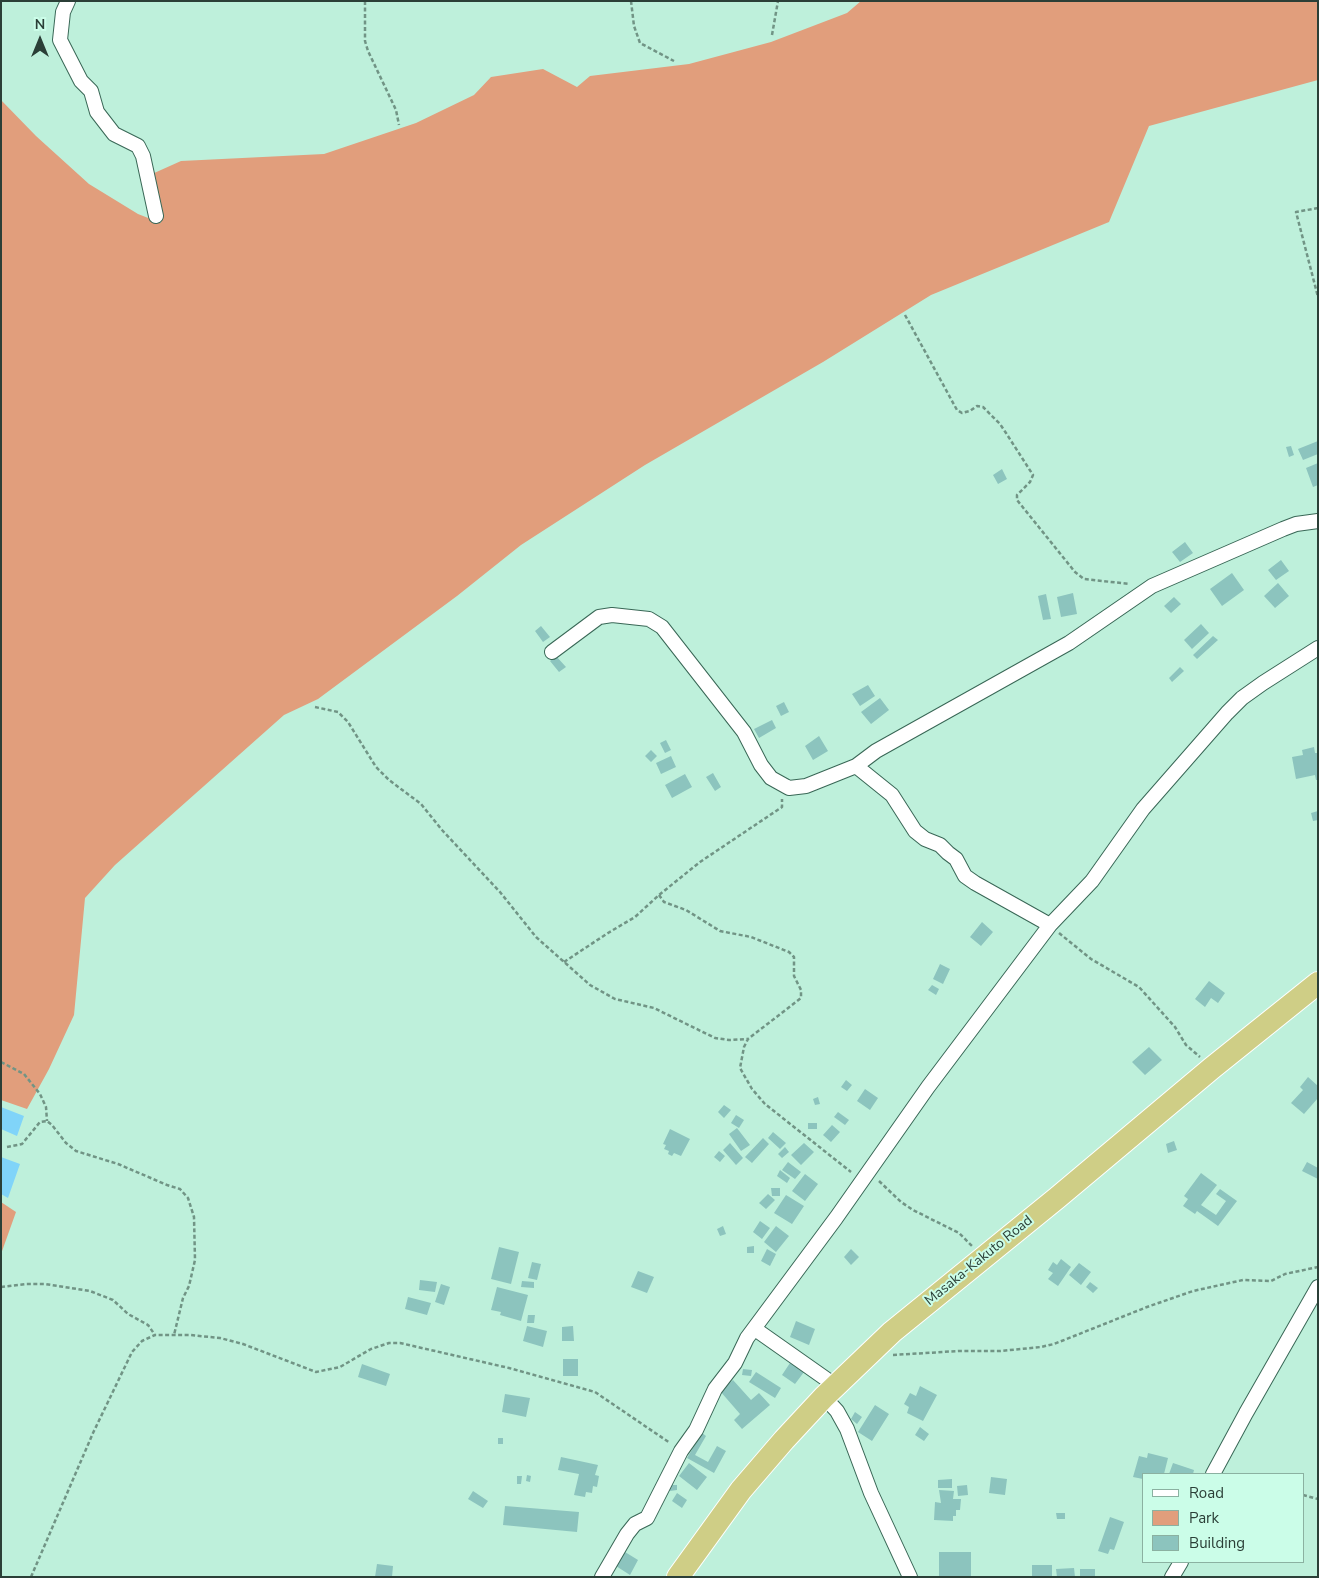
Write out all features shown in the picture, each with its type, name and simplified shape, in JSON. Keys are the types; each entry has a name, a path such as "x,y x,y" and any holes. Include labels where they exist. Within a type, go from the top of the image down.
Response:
{"highway":[{"name":"Masaka-Kakuto Road","path":"678,1577 741,1490 784,1440 892,1332 1318,983"}],"street":[{"path":"68,1 63,12 60,40 80,81 91,91 97,112 114,134 138,146 143,156 156,216"},
{"path":"552,652 599,617 612,615 649,619 662,627 744,732 761,765 771,778 789,788 806,786 856,766 876,751 1069,642 1152,586 1283,529 1296,524 1318,521"},
{"path":"602,1577 627,1534 635,1524 647,1518 681,1451 696,1430 715,1389 735,1363 747,1338 866,1176 928,1087 1050,925 1092,881 1119,840 1227,713 1242,698 1263,683 1318,648"},
{"path":"856,766 892,795 915,831 925,839 940,845 948,852 970,880 1050,925"},
{"path":"1214,1473 1318,1287"},
{"path":"755,1329 830,1392 836,1411 847,1429 871,1493 910,1577"},
{"path":"1172,1577 1180,1563"}],"path":[{"path":"365,1 365,41 396,110 399,125"},
{"path":"630,1 634,26 640,43 674,61"},
{"path":"772,35 778,1"},
{"path":"1318,208 1296,212 1318,297"},
{"path":"905,315 957,410 962,412 970,411 977,406 984,407 1006,432 1033,474 1030,482 1017,495 1017,500 1075,572 1084,579 1094,582 1152,586"},
{"path":"315,707 338,712 348,722 376,767 389,780 421,804 442,830 500,892 536,936 590,986 615,999 654,1008 715,1038 729,1040 748,1039"},
{"path":"564,962 635,917 658,894 700,862 782,807 783,784"},
{"path":"658,894 664,902 686,910 720,931 751,938 789,952 794,957 794,976 801,990 800,998 748,1039 744,1047 740,1068 752,1088 765,1104 900,1202 959,1233 983,1257"},
{"path":"1050,925 1091,959 1139,987 1176,1027 1186,1045 1212,1068"},
{"path":"1,1062 24,1074 40,1094 46,1107 47,1121"},
{"path":"7,1147 22,1144 40,1122 47,1121 66,1143 76,1151 118,1164 167,1185 180,1188 188,1198 194,1217 194,1260 189,1286 183,1298 174,1335"},
{"path":"866,1357 959,1351 1000,1351 1041,1347 1054,1344 1147,1307 1194,1291 1244,1280 1271,1281 1285,1274 1318,1267"},
{"path":"1,1287 45,1284 90,1291 113,1300 128,1314 148,1325 155,1335"},
{"path":"31,1577 93,1433 132,1352 142,1341 155,1335 220,1338 243,1344 316,1372 340,1367 371,1349 389,1343 400,1343 443,1352 510,1368 595,1392 681,1451"},
{"path":"1304,1496 1318,1499"}],"green space":[{"path":"861,1 1318,1 1318,80 1149,126 1109,222 931,295 823,362 645,465 521,545 457,596 318,699 284,715 115,865 85,898 74,1015 49,1069 27,1109 1,1100 1,100 36,136 89,184 138,214 161,223 152,174 181,161 324,154 416,123 474,95 491,77 543,69 577,87 590,76 689,64 771,42 847,13"},
{"path":"1,1202 16,1212 1,1254"}],"water":[{"path":"1,1107 24,1116 17,1136 1,1129"},
{"path":"1,1157 20,1164 8,1198 1,1194"}],"building":[{"path":"1318,441 1318,454 1303,460 1298,449"},
{"path":"1291,446 1294,455 1289,457 1286,447"},
{"path":"1318,463 1318,485 1313,487 1306,468"},
{"path":"1002,469 1007,479 998,484 993,475"},
{"path":"1185,542 1193,553 1180,562 1172,552"},
{"path":"1281,560 1289,571 1276,580 1268,570"},
{"path":"1232,573 1244,590 1222,606 1210,589"},
{"path":"1278,583 1289,596 1275,608 1264,596"},
{"path":"1073,593 1077,614 1061,617 1057,597"},
{"path":"1046,594 1051,619 1043,620 1038,596"},
{"path":"1174,597 1181,604 1171,613 1164,606"},
{"path":"1201,624 1209,633 1192,649 1184,640"},
{"path":"541,626 550,637 543,642 535,631"},
{"path":"1213,636 1218,640 1197,659 1193,655"},
{"path":"556,656 566,667 559,672 550,661"},
{"path":"1180,667 1184,671 1172,682 1169,678"},
{"path":"868,685 875,696 860,706 852,694"},
{"path":"880,698 889,710 871,724 861,712"},
{"path":"784,702 789,712 781,716 776,706"},
{"path":"772,720 776,728 759,738 754,729"},
{"path":"819,736 828,751 813,760 805,746"},
{"path":"666,740 671,750 665,753 660,743"},
{"path":"1314,747 1315,753 1318,753 1318,780 1316,780 1315,775 1296,779 1292,757 1303,755 1302,750"},
{"path":"651,750 657,756 651,762 645,756"},
{"path":"671,756 676,767 661,774 656,763"},
{"path":"713,773 721,787 715,791 706,777"},
{"path":"685,774 692,787 672,798 665,785"},
{"path":"1318,811 1318,820 1313,821 1311,813"},
{"path":"982,922 993,932 981,946 970,937"},
{"path":"940,964 950,969 943,984 933,979"},
{"path":"1209,981 1225,993 1218,1003 1211,998 1205,1007 1195,999"},
{"path":"932,985 939,989 936,995 928,990"},
{"path":"1149,1047 1162,1060 1145,1075 1132,1062"},
{"path":"1308,1077 1318,1086 1318,1098 1304,1114 1291,1103 1303,1090 1300,1087"},
{"path":"846,1080 852,1085 847,1091 841,1087"},
{"path":"865,1089 878,1098 870,1110 857,1101"},
{"path":"818,1097 820,1104 815,1105 813,1099"},
{"path":"724,1105 731,1110 724,1118 718,1112"},
{"path":"838,1112 849,1120 845,1125 834,1117"},
{"path":"736,1115 744,1120 739,1128 731,1123"},
{"path":"808,1123 817,1123 817,1129 808,1129"},
{"path":"832,1125 840,1132 831,1142 823,1135"},
{"path":"737,1128 750,1145 741,1151 729,1134"},
{"path":"670,1129 690,1139 681,1156 674,1153 672,1156 668,1154 669,1151 664,1149 666,1145 663,1144"},
{"path":"773,1132 786,1143 780,1149 768,1138"},
{"path":"763,1138 769,1144 752,1163 745,1157"},
{"path":"1174,1141 1177,1150 1168,1153 1166,1144"},
{"path":"730,1143 743,1158 736,1165 723,1150"},
{"path":"804,1143 814,1152 801,1165 791,1155"},
{"path":"785,1147 789,1152 782,1158 778,1154"},
{"path":"719,1151 725,1156 720,1162 714,1157"},
{"path":"788,1162 801,1172 795,1179 782,1170"},
{"path":"1307,1162 1318,1168 1318,1179 1302,1171"},
{"path":"780,1170 790,1178 787,1183 777,1176"},
{"path":"1201,1173 1217,1185 1201,1205 1216,1215 1226,1201 1216,1194 1220,1189 1237,1201 1218,1226 1197,1211 1195,1214 1183,1206 1188,1199 1184,1196"},
{"path":"805,1174 818,1184 805,1201 792,1191"},
{"path":"771,1188 780,1188 780,1196 772,1196"},
{"path":"768,1194 775,1200 766,1209 759,1203"},
{"path":"786,1195 804,1206 792,1224 774,1213"},
{"path":"760,1221 770,1228 762,1239 753,1232"},
{"path":"723,1226 726,1234 720,1236 717,1229"},
{"path":"776,1226 789,1236 776,1252 764,1242"},
{"path":"754,1246 754,1253 747,1253 747,1247"},
{"path":"499,1247 519,1252 511,1284 491,1279"},
{"path":"767,1249 776,1254 770,1266 761,1261"},
{"path":"851,1249 859,1257 851,1265 844,1257"},
{"path":"1061,1259 1071,1267 1058,1286 1048,1279 1053,1273 1048,1270 1053,1262 1057,1265"},
{"path":"532,1262 541,1264 537,1280 528,1278"},
{"path":"1079,1263 1091,1272 1081,1285 1069,1275"},
{"path":"638,1271 654,1277 647,1293 631,1287"},
{"path":"420,1280 437,1282 435,1292 419,1290"},
{"path":"522,1281 534,1282 534,1288 521,1287"},
{"path":"1090,1282 1098,1288 1093,1293 1086,1287"},
{"path":"441,1284 450,1287 444,1305 435,1302"},
{"path":"497,1287 528,1295 521,1321 500,1315 501,1312 491,1310"},
{"path":"408,1297 431,1303 427,1315 405,1309"},
{"path":"528,1315 535,1315 534,1323 527,1323"},
{"path":"796,1321 815,1329 809,1345 790,1337"},
{"path":"527,1326 547,1331 543,1347 523,1341"},
{"path":"573,1326 574,1341 562,1341 562,1327"},
{"path":"563,1359 578,1359 578,1376 563,1376"},
{"path":"790,1363 804,1372 795,1384 782,1375"},
{"path":"362,1364 390,1374 386,1386 358,1377"},
{"path":"743,1369 752,1370 751,1376 742,1375"},
{"path":"756,1372 781,1388 775,1398 749,1382"},
{"path":"733,1380 751,1400 759,1393 770,1405 742,1429 734,1420 740,1414 720,1391"},
{"path":"920,1386 937,1395 923,1421 907,1413 909,1407 904,1404 910,1393 916,1396"},
{"path":"505,1394 530,1398 526,1417 502,1412"},
{"path":"875,1405 889,1414 872,1441 858,1432"},
{"path":"855,1412 862,1417 857,1424 851,1419"},
{"path":"920,1427 929,1434 924,1441 915,1435"},
{"path":"702,1433 706,1436 695,1455 708,1462 717,1446 726,1451 714,1473 687,1458"},
{"path":"498,1438 503,1438 503,1444 498,1444"},
{"path":"1148,1453 1168,1458 1164,1473 1142,1473 1142,1479 1133,1477 1139,1456 1147,1458"},
{"path":"561,1457 598,1465 595,1475 599,1476 597,1487 593,1486 592,1493 586,1492 585,1497 574,1495 579,1474 558,1470"},
{"path":"689,1463 707,1477 697,1490 679,1476"},
{"path":"1173,1463 1194,1470 1193,1473 1169,1473"},
{"path":"527,1475 531,1476 530,1482 526,1481"},
{"path":"517,1476 522,1476 521,1484 517,1484"},
{"path":"991,1477 1007,1479 1005,1495 989,1493"},
{"path":"952,1479 952,1488 938,1488 938,1480"},
{"path":"670,1485 677,1485 677,1490 670,1491"},
{"path":"967,1485 968,1495 958,1496 957,1486"},
{"path":"939,1490 954,1491 953,1499 961,1499 960,1510 956,1510 956,1516 953,1516 953,1521 934,1520 935,1502 941,1503"},
{"path":"473,1491 488,1501 483,1508 468,1499"},
{"path":"677,1493 687,1500 682,1508 672,1501"},
{"path":"505,1506 579,1512 577,1532 503,1525"},
{"path":"1056,1513 1065,1513 1065,1519 1057,1519"},
{"path":"1110,1517 1124,1522 1114,1550 1110,1549 1108,1554 1098,1551"},
{"path":"625,1552 638,1560 630,1575 616,1566"},
{"path":"939,1552 971,1552 971,1577 939,1577"},
{"path":"377,1564 393,1566 392,1577 375,1577"},
{"path":"1032,1565 1052,1565 1052,1577 1032,1577"},
{"path":"1074,1568 1075,1577 1057,1577 1056,1569"},
{"path":"1080,1569 1095,1569 1095,1577 1080,1577"}]}
